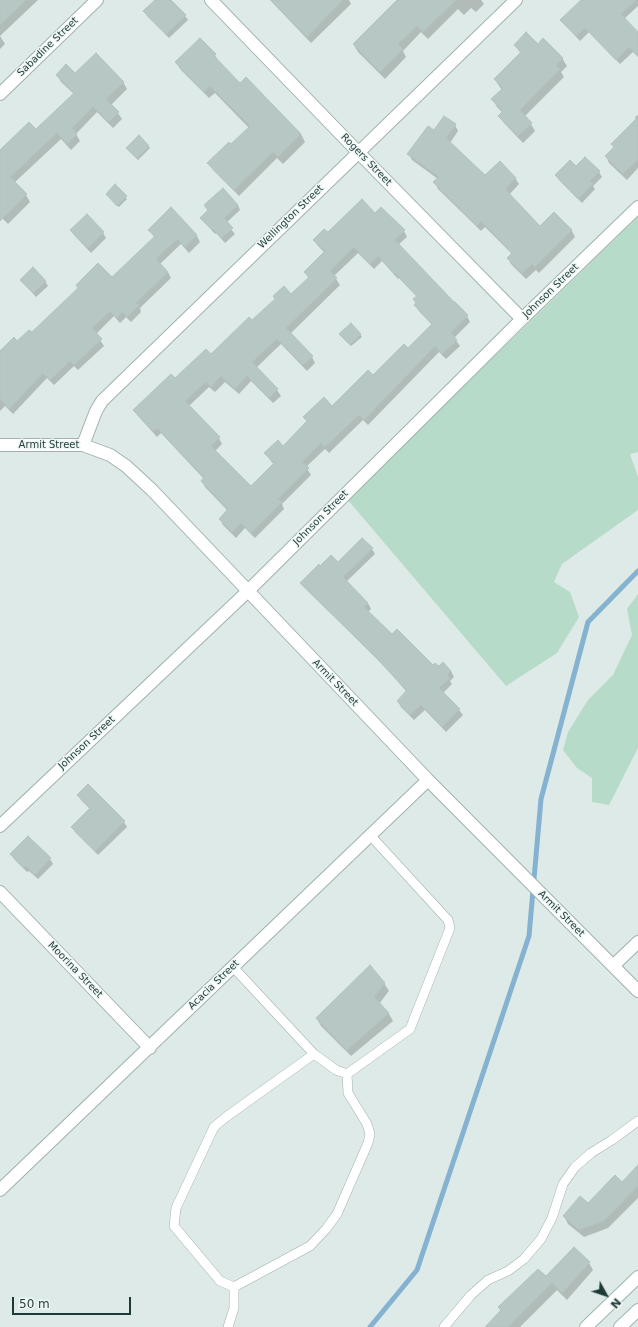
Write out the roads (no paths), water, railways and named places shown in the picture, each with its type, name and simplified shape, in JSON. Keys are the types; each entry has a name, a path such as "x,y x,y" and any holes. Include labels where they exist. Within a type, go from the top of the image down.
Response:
{"street":[{"name":"Sabadine Street","path":"0,94 97,0"},
{"name":"Rogers Street","path":"211,0 522,319"},
{"name":"Wellington Street","path":"83,445 96,411 102,401 516,0"},
{"name":"Johnson Street","path":"0,826 247,592 522,319 638,207"},
{"name":"Armit Street","path":"0,445 83,445 110,455 126,466 152,490 247,592 428,780 638,991"},
{"name":"Acacia Street","path":"2,1183 150,1048 428,780"},
{"name":"Moorina Street","path":"0,892 150,1048"},
{"path":"613,966 638,942"},
{"path":"586,1327 638,1277"},
{"path":"620,1327 638,1310"}],"lane":[{"path":"347,1074 410,1029 450,928 448,920 370,835"},
{"path":"233,967 314,1054 336,1070 347,1074"},
{"path":"234,1287 220,1281 174,1226 176,1208 214,1127 314,1054"},
{"path":"234,1287 310,1246 326,1229 337,1214 368,1143 370,1134 367,1124 348,1093 347,1074"},
{"path":"444,1327 471,1296 488,1280 508,1271 524,1259 541,1239 552,1218 563,1184 575,1167 591,1153 638,1121"},
{"path":"228,1327 234,1308 234,1287"}],"waterway":[{"path":"370,1327 417,1270 529,936 541,799 588,622 638,571"}]}
